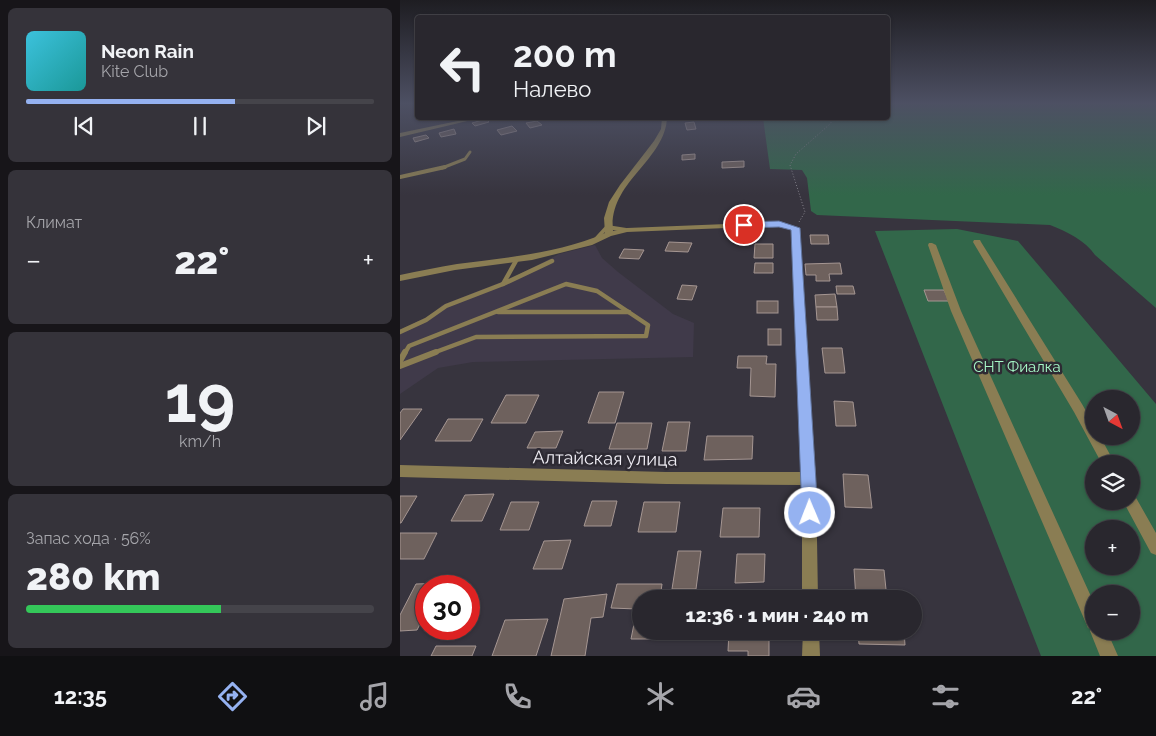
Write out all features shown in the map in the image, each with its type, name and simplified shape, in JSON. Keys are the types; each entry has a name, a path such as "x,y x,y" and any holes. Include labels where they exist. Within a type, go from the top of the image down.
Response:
{"street":[{"path":"400,278 455,267 532,257 594,241 608,230 617,196 661,135"},
{"path":"608,230 779,224 795,228 809,479 810,590"},
{"path":"977,242 1104,455"},
{"path":"932,245 956,311 1085,602"},
{"name":"Алтайская улица","path":"400,471 666,478 809,479"},
{"path":"1135,510 1156,548"},
{"path":"811,640 811,656"},
{"path":"1102,640 1109,656"}],"lane":[{"path":"400,178 439,169 466,159 470,152"},
{"path":"503,284 517,259"},
{"path":"400,332 426,320 446,306 503,284 552,261"},
{"path":"400,361 409,346 566,284 597,291 648,325 646,336 476,337 400,366"},
{"path":"495,312 630,312"}],"path":[{"path":"795,228 805,212 790,165 796,154 818,135"}],"shaded area":[{"path":"595,245 602,258 618,272 673,314 694,323 693,357 473,362 438,368 400,394 400,330 433,314 442,305 514,277 559,254"}],"green space":[{"path":"765,135 1156,135 1156,308 1081,241 1069,233 1050,225 817,215 811,211 807,178 802,170 770,169"},
{"name":"СНТ Фиалка","path":"957,229 1018,241 1156,404 1156,656 1041,656 875,231"}],"building":[{"path":"426,135 429,138 415,142 413,138"},
{"path":"440,135 453,135 441,137"},
{"path":"695,154 695,159 682,160 682,155"},
{"path":"744,161 744,167 722,168 722,162"},
{"path":"810,235 828,235 829,244 811,244"},
{"path":"669,242 692,243 688,252 665,251"},
{"path":"755,244 773,244 773,258 754,258"},
{"path":"624,249 644,250 639,259 619,258"},
{"path":"755,263 773,263 773,273 754,273"},
{"path":"840,263 842,274 829,274 830,281 816,281 816,275 806,275 805,264"},
{"path":"682,285 697,286 692,300 677,299"},
{"path":"836,286 853,286 855,294 837,294"},
{"path":"924,290 944,290 949,301 928,301"},
{"path":"835,294 837,307 816,307 815,295"},
{"path":"757,301 778,301 778,313 757,313"},
{"path":"816,307 837,307 838,320 817,320"},
{"path":"768,329 781,329 781,345 768,345"},
{"path":"822,348 842,348 845,373 825,373"},
{"path":"738,356 767,356 766,364 776,364 775,397 750,396 751,368 737,368"},
{"path":"599,392 624,392 615,423 588,423"},
{"path":"506,395 539,395 526,423 491,423"},
{"path":"834,401 853,402 856,426 836,426"},
{"path":"403,409 422,409 400,440 400,413"},
{"path":"448,419 483,419 471,441 435,441"},
{"path":"668,422 690,422 686,451 662,451"},
{"path":"617,423 652,423 647,449 609,449"},
{"path":"563,431 556,448 527,448 535,432"},
{"path":"707,436 753,436 752,459 704,460"},
{"path":"843,474 868,475 872,508 845,507"},
{"path":"494,494 482,521 451,521 465,495"},
{"path":"400,496 417,496 401,523 400,523"},
{"path":"592,501 617,501 611,526 584,526"},
{"path":"511,502 539,502 529,530 500,530"},
{"path":"644,502 680,502 676,532 638,532"},
{"path":"723,508 760,508 759,537 720,537"},
{"path":"400,533 437,533 424,559 400,559"},
{"path":"571,540 562,569 533,569 544,541"},
{"path":"678,551 701,551 696,589 672,589"},
{"path":"737,554 765,554 764,582 735,583"},
{"path":"854,569 884,570 886,590 855,590"},
{"path":"617,584 662,584 661,590 632,590 632,609 611,608"},
{"path":"415,586 415,630 400,631 400,615"},
{"path":"607,594 603,617 591,618 585,656 551,656 564,599"},
{"path":"548,619 536,656 492,656 505,620"},
{"path":"729,640 769,640 769,656 748,656 748,651 728,651"},
{"path":"859,640 905,640 905,645 859,644"},
{"path":"436,646 476,646 472,656 431,656"}],"route":[{"path":"744,225 779,224 795,228 810,513"}]}
